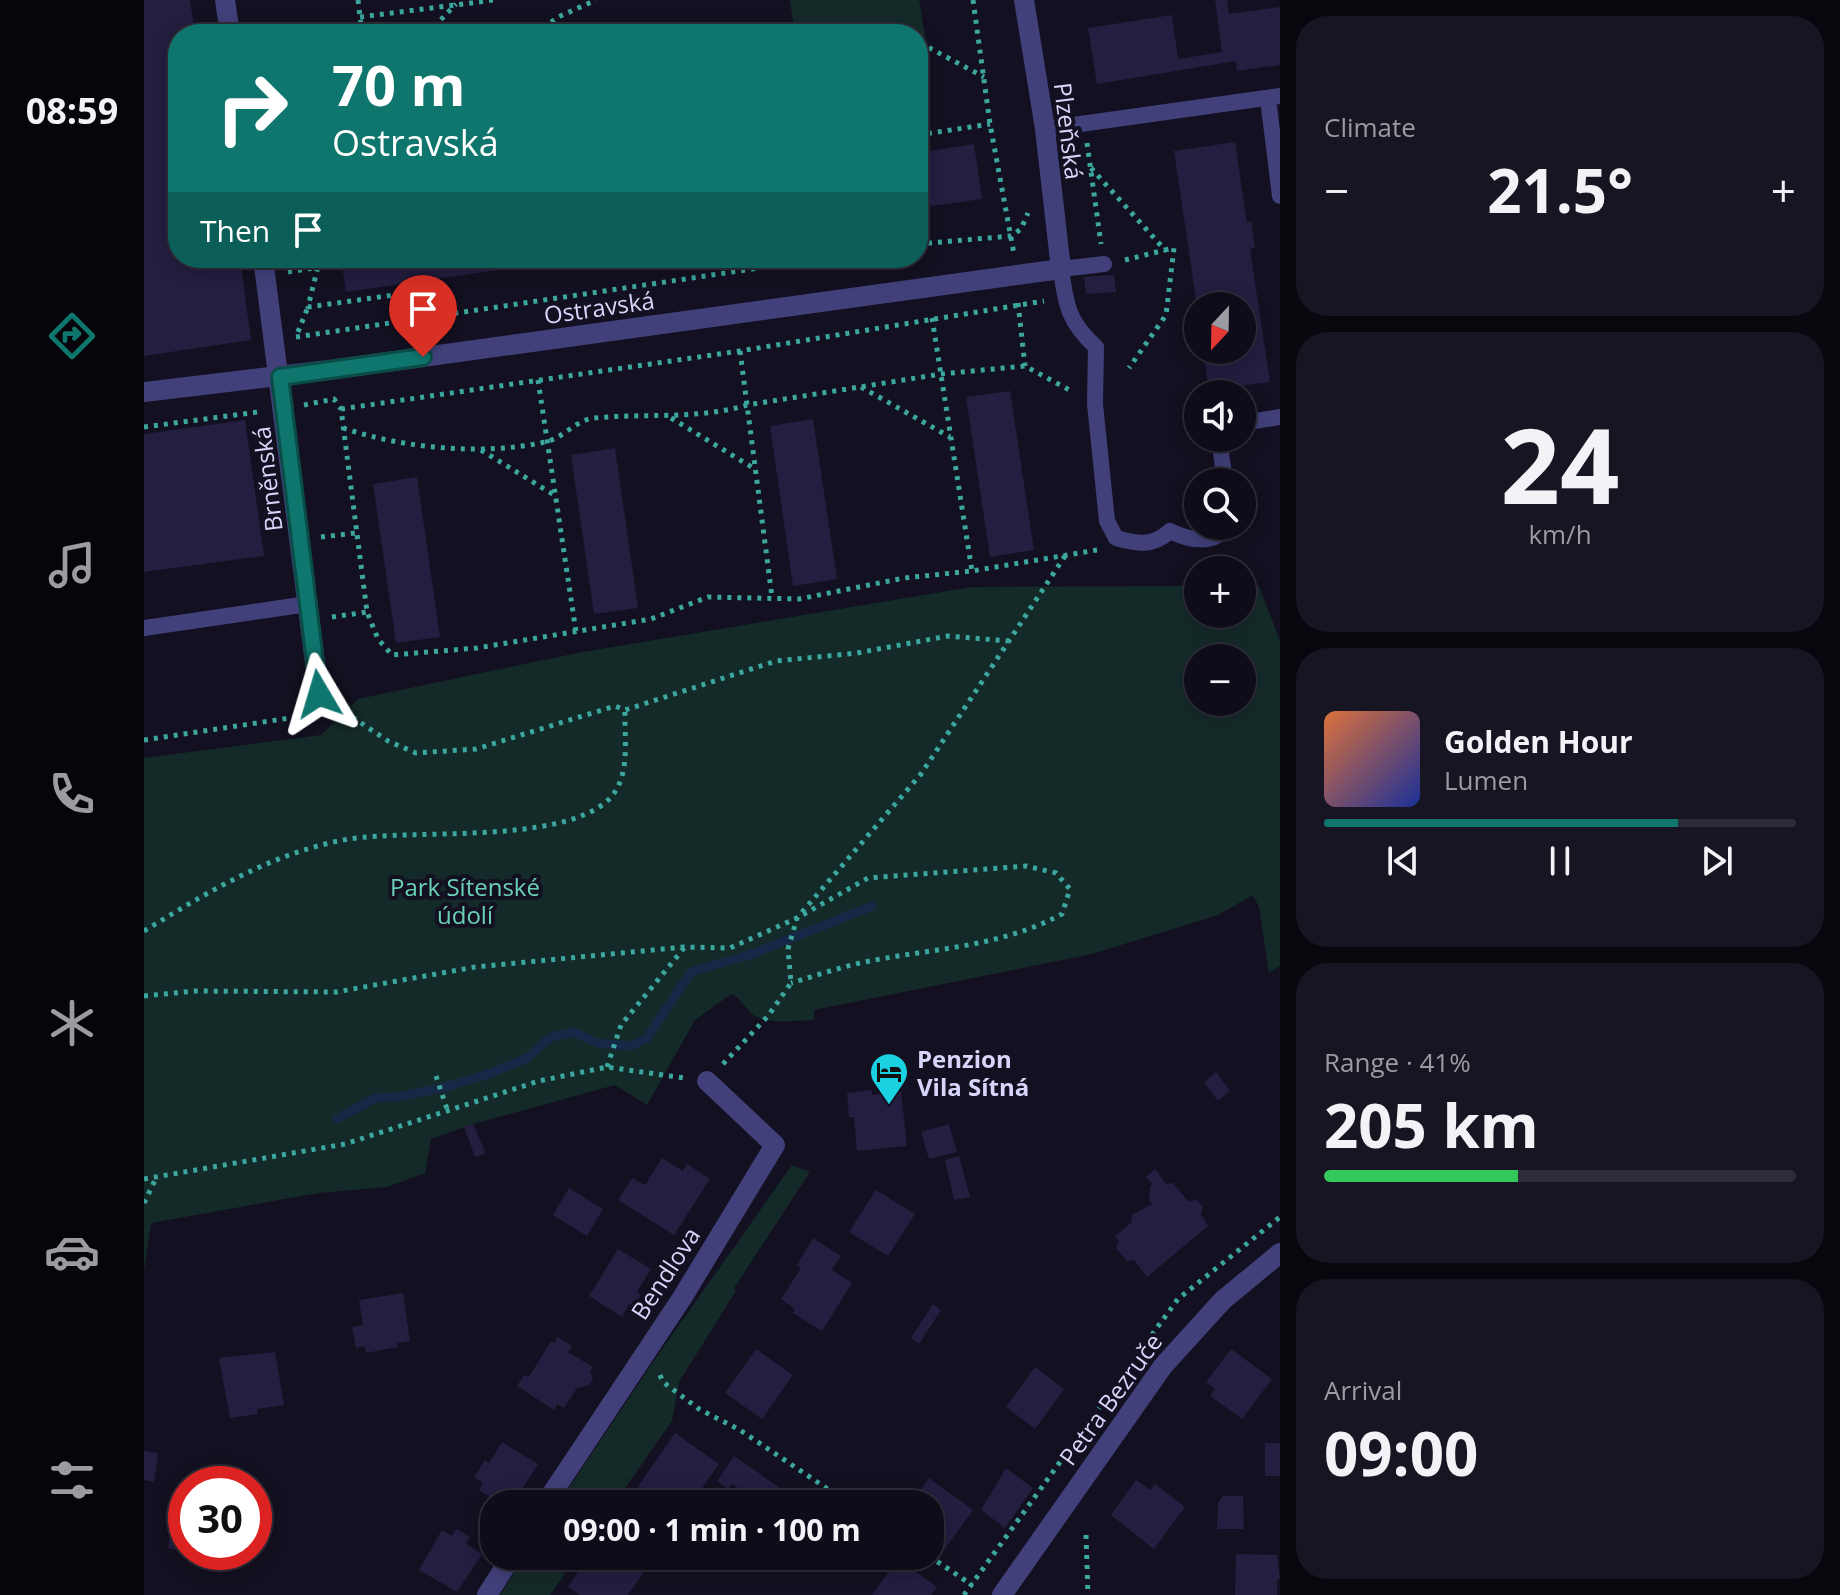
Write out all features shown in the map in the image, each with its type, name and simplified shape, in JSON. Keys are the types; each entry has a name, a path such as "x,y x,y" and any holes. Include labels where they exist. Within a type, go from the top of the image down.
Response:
{"street":[{"path":"225,0 229,24"},
{"name":"Plzeňská","path":"1024,0 1045,129 1061,269"},
{"name":"Brněnská","path":"264,268 319,694"},
{"name":"Ostravská","path":"144,392 280,377 1061,269"},
{"name":"Bendlova","path":"554,1490 682,1298 775,1145 707,1081"},
{"name":"Petra Bezruče","path":"1011,1592 1163,1366 1223,1300 1280,1253"},
{"path":"487,1595 503,1570"}],"lane":[{"path":"1045,129 1274,98 1280,196"},
{"path":"1104,264 1061,269 1069,314 1078,331 1096,347 1095,404 1107,521 1116,538 1141,545 1160,540 1170,531 1184,536"},
{"path":"1256,421 1280,417"},
{"path":"144,628 309,612"}],"path":[{"path":"358,0 361,24"},
{"path":"360,17 458,1 494,0"},
{"path":"549,24 596,0"},
{"path":"928,243 1011,236 990,124 973,0"},
{"path":"436,24 458,1"},
{"path":"928,47 985,77"},
{"path":"928,133 990,124"},
{"path":"1085,124 1104,264 1174,248 1166,315 1129,368"},
{"path":"1091,167 1165,250"},
{"path":"287,272 317,268 297,337 758,268"},
{"path":"308,307 394,295 397,321"},
{"path":"341,409 740,351 1018,304 1025,366"},
{"path":"932,318 972,571"},
{"path":"740,351 772,597"},
{"path":"343,428 411,445 479,448 547,442 590,418 724,412 747,405 941,374 1025,366 1095,404"},
{"path":"538,380 576,632"},
{"path":"860,387 951,437"},
{"path":"144,427 334,399 341,409 367,612 378,639 392,655 477,648 651,619 708,597 799,599 904,578 972,571 1099,550 1116,538"},
{"path":"669,416 755,469"},
{"path":"479,448 555,496"},
{"path":"300,540 356,533"},
{"path":"791,983 788,949 797,918 921,774 1065,556"},
{"path":"309,612 367,612"},
{"path":"144,740 313,715 319,694 388,741 416,753 476,749 615,706 625,710 776,661 857,653 948,636 1008,641"},
{"path":"144,931 219,884 280,858 348,839 507,830 567,820 606,802 624,776 625,710"},
{"path":"144,996 195,991 336,992 475,967 684,947 730,948 797,918 868,878 1026,866 1056,873 1070,889 1062,914 1031,931 999,940 871,960 791,983 768,1016 707,1081 607,1067 539,1081 345,1144 144,1179"},
{"path":"607,1067 621,1025 684,947"},
{"path":"437,1079 448,1112"},
{"path":"144,1203 158,1175"},
{"path":"649,1346 663,1382 699,1409 740,1430 829,1490"},
{"path":"1086,1535 1088,1595"},
{"path":"944,1566 972,1585 964,1595"}],"green space":[{"path":"790,0 919,0 923,24 794,24"},
{"name":"Park Sítenské údolí","path":"1184,586 1184,628 1256,628 1256,586 1259,586 1280,641 1280,966 1269,973 1259,907 1253,895 1218,915 1092,954 814,1010 814,1020 761,1019 731,994 695,1020 647,1105 615,1085 473,1124 431,1139 425,1173 387,1187 319,1193 151,1223 144,1270 144,758 321,735 358,699 577,653 972,587"},
{"path":"792,1165 810,1172 734,1288 736,1291 679,1382 672,1421 624,1490 567,1490"},
{"path":"516,1570 567,1570 550,1595 500,1595"}],"building":[{"path":"144,0 190,0 194,24 168,24 168,268 241,268 251,340 144,356"},
{"path":"1215,0 1227,0 1229,14 1280,7 1280,65 1237,71 1236,61 1097,84 1088,28 1172,15 1178,59 1222,52"},
{"path":"1235,142 1247,223 1251,221 1255,248 1250,249 1270,382 1208,380 1205,364 1256,364 1256,292 1195,292 1174,151"},
{"path":"974,144 982,199 928,207 928,151"},
{"path":"342,268 512,268 346,292"},
{"path":"1114,275 1116,292 1086,294 1084,277"},
{"path":"1010,391 1034,550 990,557 966,397"},
{"path":"813,419 837,579 793,586 770,426"},
{"path":"245,420 264,556 144,572 144,434"},
{"path":"615,448 638,608 594,614 571,455"},
{"path":"417,477 440,637 396,643 373,484"},
{"path":"1216,1072 1230,1091 1218,1101 1204,1082"},
{"path":"872,1090 872,1095 901,1092 907,1146 857,1151 854,1117 849,1117 847,1093"},
{"path":"473,1124 486,1153 475,1157 464,1127"},
{"path":"949,1124 957,1152 929,1159 921,1132"},
{"path":"959,1156 970,1197 954,1200 945,1160"},
{"path":"662,1158 683,1171 687,1164 710,1179 674,1235 618,1200 632,1178 645,1185"},
{"path":"1155,1169 1166,1184 1173,1183 1188,1201 1197,1200 1203,1207 1201,1214 1208,1226 1147,1277 1134,1260 1127,1261 1116,1248 1119,1241 1115,1236 1131,1223 1132,1215 1152,1204 1149,1200 1150,1186 1153,1184 1146,1177"},
{"path":"569,1188 603,1209 587,1236 553,1215"},
{"path":"876,1190 915,1214 888,1256 849,1232"},
{"path":"813,1238 841,1256 832,1270 852,1283 822,1331 793,1313 795,1309 781,1299 801,1268 796,1266"},
{"path":"618,1249 651,1269 637,1292 641,1295 634,1307 629,1304 622,1317 589,1296"},
{"path":"403,1293 410,1341 397,1343 398,1347 366,1353 365,1346 356,1348 352,1327 363,1325 359,1300"},
{"path":"933,1304 941,1310 919,1344 911,1338"},
{"path":"558,1337 572,1346 568,1352 593,1367 590,1371 593,1379 589,1385 577,1388 564,1408 557,1404 554,1410 517,1386 524,1375 529,1377 551,1341 554,1343"},
{"path":"756,1349 793,1375 762,1419 725,1393"},
{"path":"1231,1349 1272,1379 1242,1419 1210,1396 1215,1389 1206,1382"},
{"path":"275,1352 284,1405 257,1409 258,1414 230,1418 219,1358"},
{"path":"1035,1367 1064,1389 1035,1429 1006,1407"},
{"path":"675,1433 719,1464 701,1490 636,1490"},
{"path":"502,1442 538,1464 522,1490 480,1491 479,1490 483,1483 474,1477 485,1460 489,1463"},
{"path":"1265,1443 1280,1443 1280,1476 1265,1476"},
{"path":"144,1451 158,1453 154,1482 144,1480"},
{"path":"734,1456 783,1490 740,1490 732,1484 728,1489 717,1481"},
{"path":"1006,1468 1033,1488 1005,1528 981,1510"},
{"path":"929,1478 973,1510 944,1550 944,1490 920,1490"},
{"path":"1136,1480 1150,1490 1155,1484 1185,1507 1154,1549 1111,1515"},
{"path":"1223,1496 1243,1496 1244,1529 1217,1529 1218,1503"},
{"path":"456,1529 470,1537 466,1544 480,1553 457,1592 419,1570 442,1530 452,1536"},
{"path":"1236,1554 1277,1555 1280,1579 1277,1579 1277,1595 1235,1595"},
{"path":"580,1570 645,1570 628,1595 580,1595 568,1587"},
{"path":"890,1570 913,1570 937,1587 931,1595 872,1595"}],"waterway":[{"path":"337,1119 375,1098 398,1097 446,1087 491,1073 527,1058 551,1037 574,1032 597,1043 630,1046 646,1039 691,972 749,955 872,906"}],"place":[{"name":"Penzion Vila Sítná","path":"889,1106"}],"route":[{"path":"319,694 280,377 423,357"}]}
